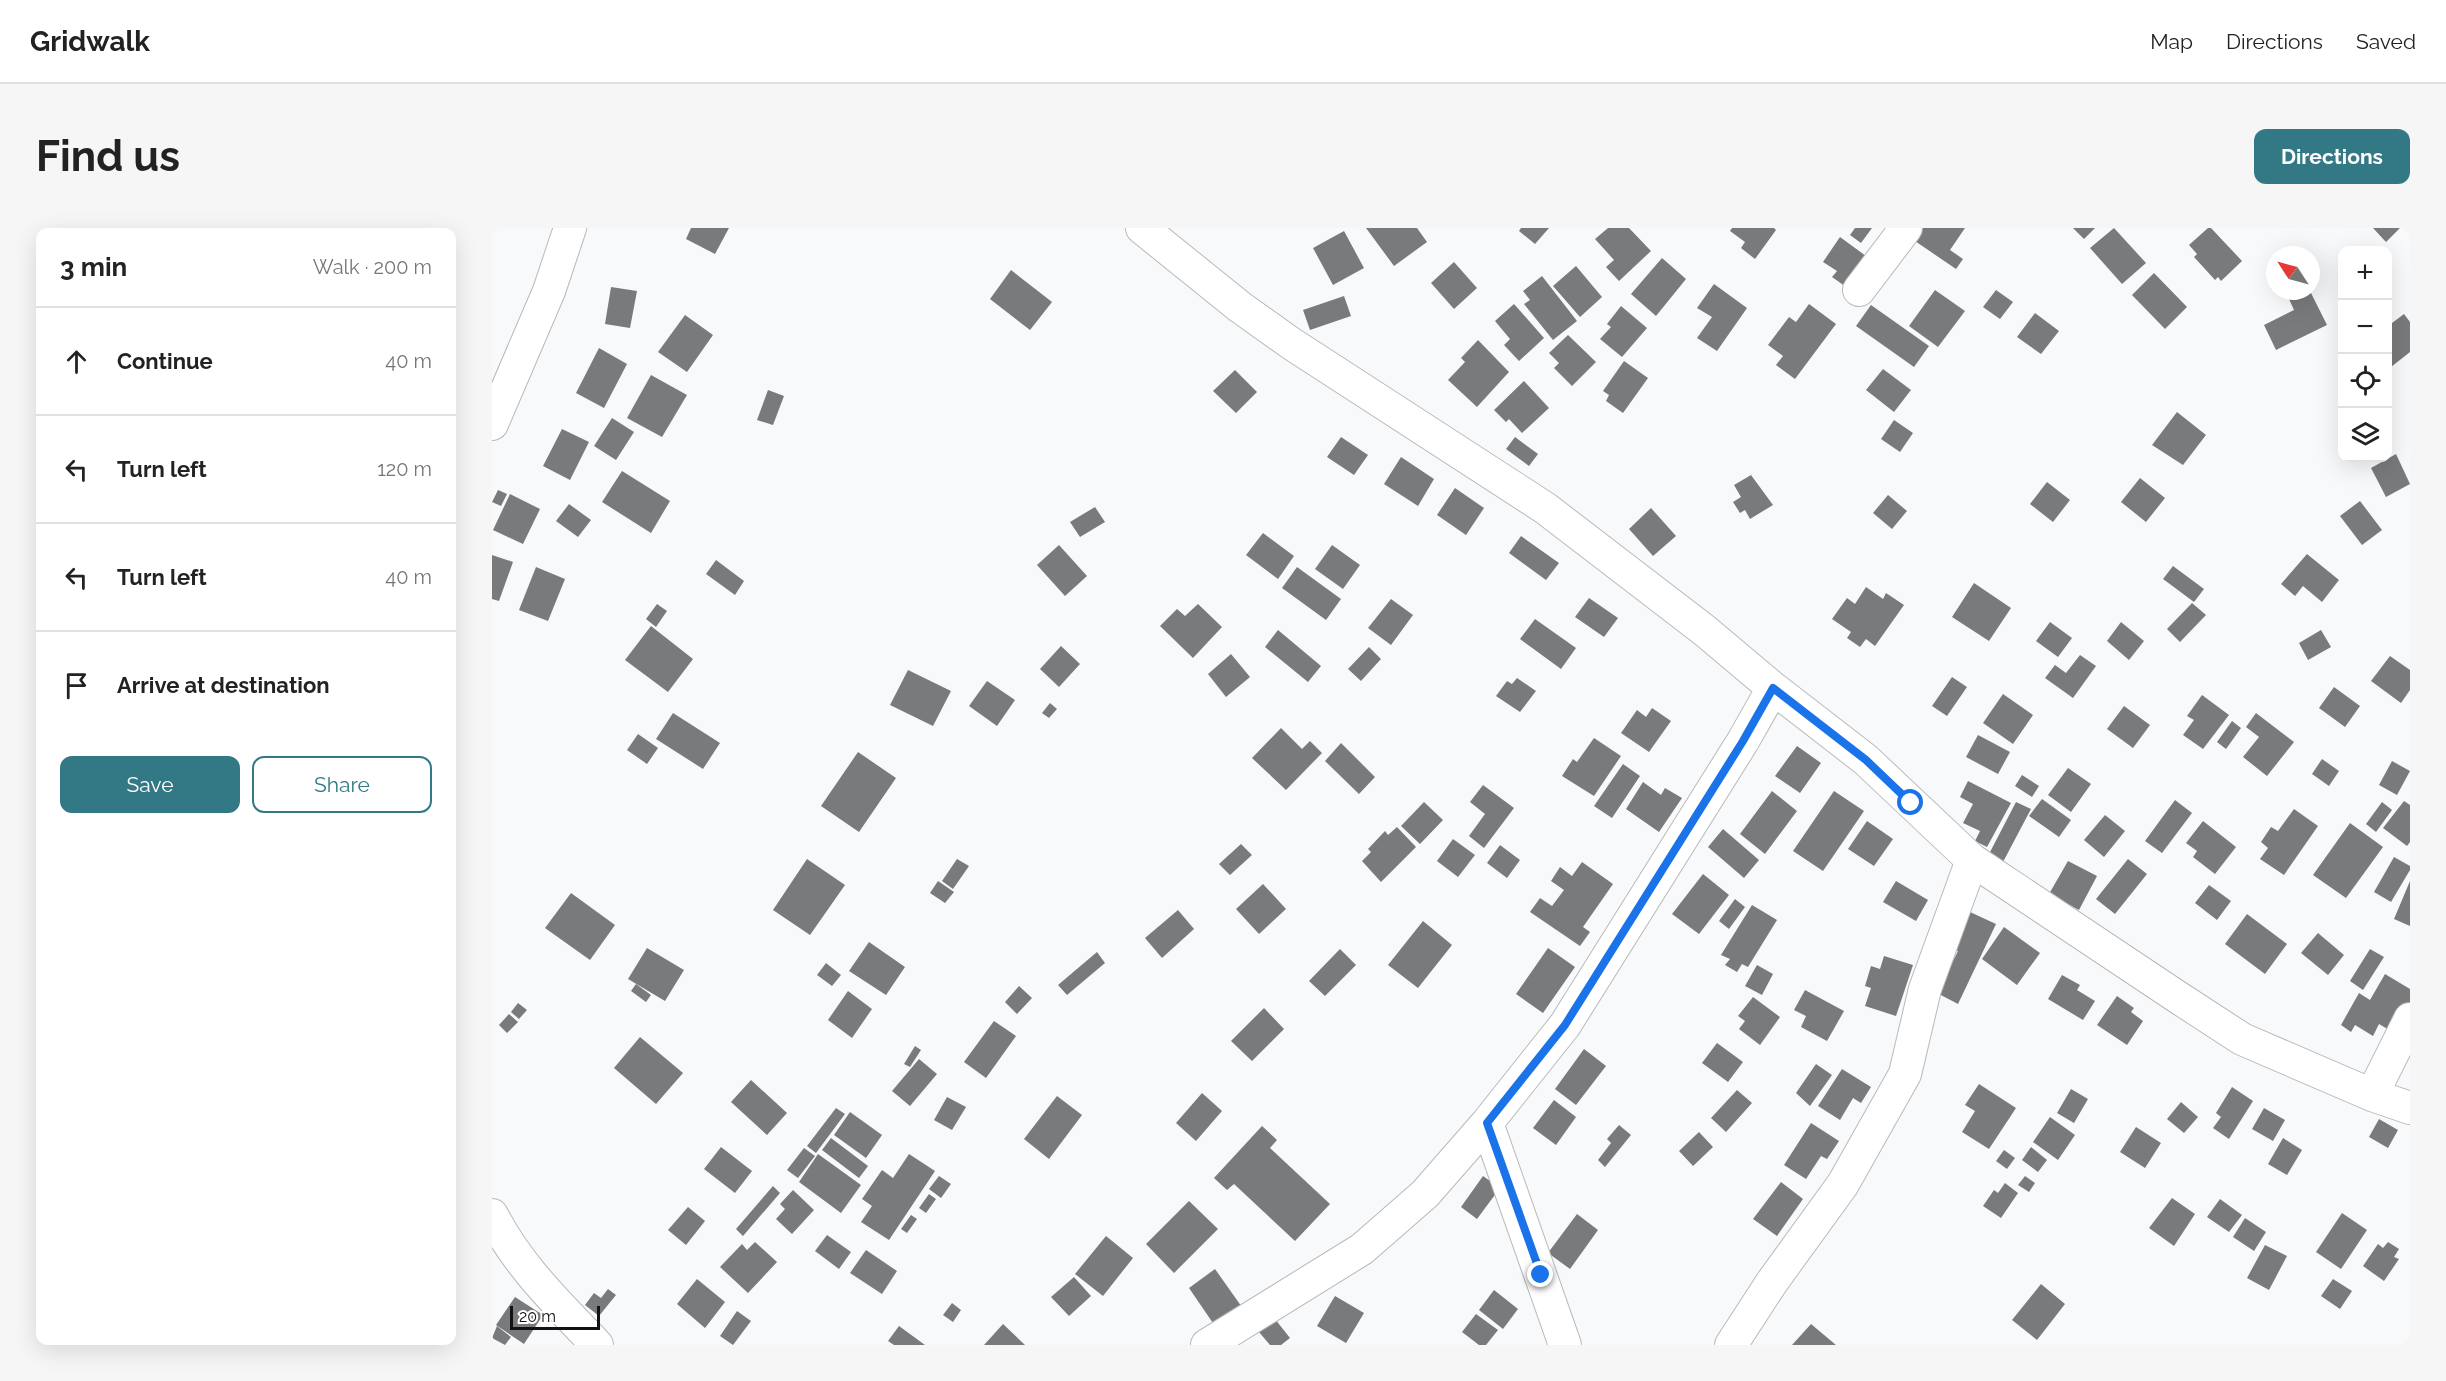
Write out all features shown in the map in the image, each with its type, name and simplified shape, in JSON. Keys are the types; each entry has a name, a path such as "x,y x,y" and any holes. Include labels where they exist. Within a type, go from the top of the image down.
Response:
{"street":[{"path":"492,424 502,377 549,291 570,228"},
{"path":"1142,228 1240,307 1292,344 1545,508 1704,630 1773,688 1866,760 1972,860 2242,1039 2372,1095 2410,1108"},
{"path":"1859,290 1906,228"},
{"path":"1207,1345 1362,1249 1425,1194 1487,1123 1565,1025 1743,741 1773,688"},
{"path":"1731,1345 1772,1282 1843,1184 1905,1074 1925,989 1972,860"},
{"path":"2372,1095 2410,1019"},
{"path":"1487,1123 1565,1345"},
{"path":"492,1215 507,1243 533,1278 597,1345"}],"building":[{"path":"691,228 729,228 715,254 686,239"},
{"path":"1366,228 1417,228 1427,242 1394,266"},
{"path":"1521,228 1549,228 1535,244 1519,231"},
{"path":"1608,228 1629,228 1651,251 1619,281 1606,267 1614,260 1595,239"},
{"path":"1732,228 1774,228 1776,230 1755,259 1741,248 1745,242 1730,231"},
{"path":"1855,228 1872,228 1861,243 1850,235"},
{"path":"1919,228 1965,228 1950,250 1963,259 1956,269 1912,239"},
{"path":"2073,228 2095,228 2084,239"},
{"path":"2114,228 2146,263 2122,284 2090,248"},
{"path":"2208,228 2211,228 2242,261 2221,281 2218,277 2215,280 2194,257 2197,254 2189,245"},
{"path":"2373,228 2400,228 2386,242"},
{"path":"1344,231 1364,268 1333,285 1313,248"},
{"path":"1840,237 1870,259 1849,289 1832,277 1837,271 1823,262"},
{"path":"1662,258 1686,279 1656,316 1631,294"},
{"path":"1454,262 1477,288 1454,309 1431,283"},
{"path":"1576,266 1602,297 1580,317 1553,286"},
{"path":"1011,270 1052,302 1030,330 990,299"},
{"path":"2154,273 2187,307 2165,329 2132,295"},
{"path":"1542,276 1577,321 1553,340 1524,304 1530,300 1523,291"},
{"path":"1714,284 1747,308 1717,351 1697,338 1712,317 1697,308"},
{"path":"611,287 637,291 630,328 605,324"},
{"path":"1935,290 1965,311 1938,347 1909,326"},
{"path":"1996,290 2013,302 2000,319 1983,307"},
{"path":"1344,296 1351,316 1310,330 1303,310"},
{"path":"2289,300 2314,300 2327,325 2276,350 2264,325 2294,310"},
{"path":"1514,304 1544,338 1519,361 1504,345 1510,339 1495,321"},
{"path":"1809,304 1836,324 1795,379 1776,365 1783,356 1768,345 1789,317 1796,322"},
{"path":"1871,305 1929,346 1914,367 1856,326"},
{"path":"1621,306 1647,328 1622,357 1600,339 1611,327 1607,324"},
{"path":"2035,313 2059,331 2041,354 2017,337"},
{"path":"2404,314 2410,322 2410,352 2392,366 2392,354 2392,323"},
{"path":"685,315 713,335 687,372 658,352"},
{"path":"1568,335 1596,362 1572,386 1554,368 1559,363 1549,353"},
{"path":"1478,340 1509,372 1477,407 1448,380 1465,362 1461,358"},
{"path":"599,348 627,364 604,408 576,393"},
{"path":"1624,361 1648,378 1623,413 1606,401 1609,395 1603,391"},
{"path":"1883,369 1911,390 1894,412 1866,390"},
{"path":"1235,370 1257,392 1236,413 1213,391"},
{"path":"651,375 687,395 662,437 627,418"},
{"path":"1524,381 1549,408 1522,433 1509,419 1506,422 1494,410"},
{"path":"768,390 784,396 773,425 757,420"},
{"path":"2177,412 2206,435 2183,465 2152,445"},
{"path":"612,418 634,432 616,460 594,446"},
{"path":"1894,420 1913,433 1900,452 1881,439"},
{"path":"562,429 589,442 570,480 543,466"},
{"path":"1341,437 1368,455 1354,475 1327,457"},
{"path":"1515,437 1538,454 1529,466 1506,449"},
{"path":"2396,454 2410,484 2386,497 2371,468 2382,462 2392,462 2392,456"},
{"path":"1401,457 1434,479 1418,506 1384,484"},
{"path":"622,471 670,501 651,533 602,502"},
{"path":"1751,475 1773,505 1750,519 1745,510 1740,513 1733,502 1741,497 1734,485"},
{"path":"2140,478 2165,498 2146,522 2121,502"},
{"path":"2047,482 2070,500 2053,522 2030,504"},
{"path":"1455,488 1484,508 1466,535 1437,515"},
{"path":"498,490 507,494 501,506 492,502"},
{"path":"510,494 540,509 523,544 493,530"},
{"path":"1888,495 1907,511 1892,529 1873,513"},
{"path":"2360,501 2382,530 2362,545 2340,516"},
{"path":"569,504 591,520 578,537 556,521"},
{"path":"1095,507 1105,522 1080,537 1070,522"},
{"path":"1651,508 1676,536 1653,556 1629,529"},
{"path":"1263,533 1294,556 1278,579 1246,555"},
{"path":"1521,536 1559,563 1546,580 1509,553"},
{"path":"1059,545 1087,576 1065,596 1037,565"},
{"path":"1332,545 1360,565 1343,589 1315,569"},
{"path":"2307,554 2339,580 2322,602 2303,586 2295,596 2281,584"},
{"path":"492,555 513,562 499,601 492,599"},
{"path":"716,560 744,581 735,595 706,574"},
{"path":"2173,566 2204,589 2194,602 2163,579"},
{"path":"536,567 565,579 548,621 519,610"},
{"path":"1297,567 1341,599 1326,620 1282,588"},
{"path":"1974,583 2011,608 1989,641 1952,617"},
{"path":"1866,587 1883,599 1886,593 1904,605 1875,646 1866,639 1860,647 1847,638 1851,632 1832,619 1847,598 1855,604"},
{"path":"1589,598 1618,618 1604,637 1575,617"},
{"path":"1391,599 1413,615 1391,645 1368,628"},
{"path":"2192,603 2206,615 2180,642 2167,629"},
{"path":"657,604 667,611 656,627 646,619"},
{"path":"1198,604 1222,627 1193,658 1160,626 1177,609 1185,616"},
{"path":"1535,619 1576,648 1561,669 1520,639"},
{"path":"2050,622 2072,638 2058,657 2036,641"},
{"path":"2121,622 2144,641 2129,660 2107,641"},
{"path":"651,626 693,659 668,692 625,660"},
{"path":"1278,630 1321,666 1308,682 1265,647"},
{"path":"2321,630 2331,647 2308,660 2299,643"},
{"path":"1061,646 1080,664 1059,687 1040,669"},
{"path":"1369,647 1381,659 1361,681 1348,669"},
{"path":"1231,654 1250,677 1226,697 1208,674"},
{"path":"2080,655 2096,666 2073,698 2045,678 2055,665 2066,673"},
{"path":"2390,656 2410,670 2410,690 2401,703 2371,681"},
{"path":"908,670 951,691 933,726 890,705"},
{"path":"1952,677 1967,687 1947,716 1932,706"},
{"path":"1517,678 1536,691 1520,712 1496,696 1507,681 1512,684"},
{"path":"987,681 1015,700 997,726 969,706"},
{"path":"2334,687 2360,706 2345,727 2319,708"},
{"path":"2003,694 2033,715 2013,744 1983,723"},
{"path":"2202,695 2229,715 2203,749 2183,735 2194,720 2187,716"},
{"path":"1050,703 1057,709 1049,718 1042,713"},
{"path":"2124,706 2150,725 2133,748 2107,729"},
{"path":"1652,708 1671,721 1649,752 1621,733 1637,710 1646,717"},
{"path":"673,713 720,743 703,769 656,739"},
{"path":"2256,713 2294,742 2267,776 2243,757 2259,737 2246,727"},
{"path":"2232,721 2241,728 2226,749 2217,742"},
{"path":"1281,728 1302,749 1310,741 1322,753 1286,790 1252,758"},
{"path":"638,734 658,748 647,764 627,750"},
{"path":"1978,735 2010,752 1998,774 1966,757"},
{"path":"1594,738 1621,756 1594,796 1562,776 1573,759 1577,762"},
{"path":"1341,743 1375,777 1359,794 1325,761"},
{"path":"1797,746 1821,763 1800,793 1775,776"},
{"path":"858,752 896,778 859,832 821,806"},
{"path":"2322,759 2339,771 2329,786 2312,774"},
{"path":"2392,761 2410,771 2397,795 2379,785"},
{"path":"1623,764 1640,776 1612,818 1594,806"},
{"path":"2068,768 2091,784 2071,812 2048,795"},
{"path":"2022,775 2039,786 2032,797 2015,786"},
{"path":"1968,781 2011,803 1987,847 1975,841 1980,831 1963,823 1973,804 1960,797"},
{"path":"1643,782 1661,795 1665,788 1682,798 1659,832 1626,809"},
{"path":"1483,785 1514,808 1484,848 1469,836 1485,814 1470,802"},
{"path":"1772,791 1797,811 1765,854 1740,834"},
{"path":"1834,791 1864,811 1823,871 1793,851"},
{"path":"2042,799 2071,820 2059,837 2029,816"},
{"path":"2175,800 2192,813 2162,853 2145,841"},
{"path":"2404,801 2410,805 2410,842 2407,846 2383,828"},
{"path":"1424,802 1443,820 1420,844 1401,826"},
{"path":"2016,802 2031,809 2003,862 1989,854"},
{"path":"2382,802 2392,810 2376,832 2366,824"},
{"path":"2294,809 2318,826 2284,875 2260,859 2268,848 2261,842 2271,827 2278,831"},
{"path":"2105,815 2125,831 2104,857 2084,840"},
{"path":"1867,821 1893,839 1874,866 1848,849"},
{"path":"2203,821 2236,847 2215,874 2193,857 2197,851 2186,843"},
{"path":"2350,823 2383,847 2346,898 2313,875"},
{"path":"1397,827 1416,847 1381,882 1362,861 1371,852 1368,849 1385,831 1388,835"},
{"path":"1723,829 1759,860 1744,878 1708,847"},
{"path":"1453,839 1475,855 1458,877 1437,861"},
{"path":"1241,844 1252,855 1230,875 1219,864"},
{"path":"1500,845 1520,860 1507,878 1487,863"},
{"path":"2394,857 2410,866 2410,870 2391,902 2374,892"},
{"path":"807,859 845,885 810,935 773,910"},
{"path":"957,859 969,866 953,889 942,881"},
{"path":"2128,859 2147,874 2115,914 2096,899"},
{"path":"2068,861 2097,876 2079,910 2049,894"},
{"path":"1582,862 1613,884 1583,927 1590,932 1580,946 1530,912 1540,898 1552,906 1564,890 1551,881 1560,867 1572,876"},
{"path":"1703,874 1729,895 1699,934 1672,914"},
{"path":"938,881 954,892 945,903 930,893"},
{"path":"1896,881 1928,900 1916,921 1883,902"},
{"path":"2410,881 2410,926 2394,919"},
{"path":"1263,884 1286,909 1259,934 1236,909"},
{"path":"2209,885 2231,901 2217,920 2195,903"},
{"path":"571,893 615,925 590,960 545,928"},
{"path":"1735,899 1745,907 1729,929 1719,921"},
{"path":"1752,905 1777,920 1748,967 1742,964 1737,972 1725,965 1730,959 1721,955"},
{"path":"1178,910 1194,929 1162,958 1145,938"},
{"path":"1970,912 1996,924 1958,1004 1937,993 1958,951 1952,949"},
{"path":"2247,914 2287,944 2265,974 2225,944"},
{"path":"1423,921 1452,945 1418,988 1388,965"},
{"path":"2004,927 2040,953 2017,985 1982,959"},
{"path":"2318,933 2344,955 2328,975 2301,953"},
{"path":"869,942 905,967 886,995 849,971"},
{"path":"647,948 684,970 665,1001 628,979"},
{"path":"1548,948 1575,967 1543,1013 1516,994"},
{"path":"1340,949 1356,965 1325,996 1309,981"},
{"path":"2370,949 2384,957 2363,990 2350,981"},
{"path":"1097,952 1105,963 1067,995 1058,985"},
{"path":"1884,956 1913,965 1896,1016 1865,1006 1871,988 1865,986 1871,966 1880,969"},
{"path":"826,963 841,975 832,986 817,975"},
{"path":"1757,965 1773,974 1762,995 1745,986"},
{"path":"2385,974 2410,989 2410,1011 2396,1034 2379,1024 2373,1036 2355,1025 2351,1032 2341,1025 2359,993 2370,1000"},
{"path":"2062,975 2080,985 2077,990 2095,1001 2083,1020 2048,999"},
{"path":"636,984 651,995 646,1002 631,991"},
{"path":"1019,986 1032,998 1017,1014 1005,1002"},
{"path":"1805,990 1844,1011 1827,1041 1801,1027 1806,1016 1794,1010"},
{"path":"848,991 872,1009 852,1038 828,1020"},
{"path":"2117,996 2134,1008 2131,1012 2143,1021 2127,1045 2097,1025"},
{"path":"1753,997 1780,1017 1760,1045 1739,1029 1745,1021 1738,1016"},
{"path":"518,1003 527,1010 519,1019 511,1012"},
{"path":"1264,1008 1284,1029 1252,1061 1231,1041"},
{"path":"509,1014 518,1022 507,1033 499,1025"},
{"path":"994,1021 1016,1036 986,1078 964,1062"},
{"path":"640,1037 683,1073 656,1104 614,1068"},
{"path":"1717,1043 1743,1062 1728,1082 1702,1063"},
{"path":"915,1046 921,1050 910,1067 904,1064"},
{"path":"1584,1049 1606,1066 1576,1105 1555,1089"},
{"path":"919,1059 937,1074 910,1106 892,1091"},
{"path":"1816,1064 1832,1075 1810,1106 1796,1093"},
{"path":"1842,1069 1871,1087 1861,1103 1853,1098 1840,1120 1818,1106"},
{"path":"751,1080 787,1113 767,1135 731,1102"},
{"path":"1979,1084 2016,1108 1989,1149 1962,1132 1975,1111 1965,1105"},
{"path":"2232,1087 2253,1101 2229,1139 2213,1128 2221,1117 2216,1113"},
{"path":"2071,1089 2088,1099 2074,1123 2057,1113"},
{"path":"1737,1090 1752,1103 1726,1132 1711,1118"},
{"path":"1202,1093 1222,1111 1196,1141 1176,1123"},
{"path":"1057,1096 1082,1115 1049,1159 1024,1139"},
{"path":"947,1097 966,1107 952,1130 934,1120"},
{"path":"1554,1100 1576,1117 1556,1145 1533,1128"},
{"path":"2181,1102 2198,1117 2184,1133 2167,1119"},
{"path":"836,1108 845,1114 816,1153 807,1146"},
{"path":"2264,1108 2285,1120 2273,1141 2252,1129"},
{"path":"850,1112 882,1135 866,1158 834,1135"},
{"path":"2050,1117 2075,1135 2058,1160 2033,1142"},
{"path":"2379,1119 2398,1130 2388,1148 2369,1137"},
{"path":"1811,1123 1839,1141 1827,1159 1821,1156 1806,1179 1784,1165"},
{"path":"1619,1125 1631,1135 1605,1167 1598,1160 1611,1143 1607,1139"},
{"path":"1262,1126 1277,1140 1270,1148 1330,1204 1295,1241 1234,1184 1227,1190 1214,1178"},
{"path":"2136,1127 2161,1143 2145,1168 2120,1152"},
{"path":"1699,1132 1713,1147 1693,1166 1679,1151"},
{"path":"831,1138 868,1166 859,1178 822,1150"},
{"path":"2283,1138 2302,1150 2287,1175 2268,1164"},
{"path":"721,1147 752,1171 735,1193 704,1169"},
{"path":"2031,1147 2047,1160 2038,1172 2022,1160"},
{"path":"804,1148 815,1156 798,1178 787,1170"},
{"path":"2004,1150 2015,1158 2007,1169 1996,1161"},
{"path":"818,1154 861,1185 841,1213 799,1182"},
{"path":"909,1154 935,1171 889,1240 861,1222 872,1206 862,1199 882,1170 893,1178"},
{"path":"939,1176 951,1184 941,1198 929,1189"},
{"path":"1483,1176 1500,1188 1477,1219 1461,1207"},
{"path":"2025,1176 2035,1183 2029,1192 2018,1185"},
{"path":"1781,1182 1803,1199 1777,1236 1753,1219"},
{"path":"2005,1183 2018,1193 2001,1218 1983,1206 1994,1190 1998,1193"},
{"path":"773,1186 780,1193 743,1236 736,1229"},
{"path":"793,1190 814,1210 792,1234 776,1219 785,1209 780,1204"},
{"path":"929,1194 936,1199 926,1213 919,1208"},
{"path":"2172,1198 2195,1214 2174,1246 2149,1228"},
{"path":"2220,1199 2242,1215 2229,1232 2207,1217"},
{"path":"1189,1201 1218,1229 1174,1273 1146,1244"},
{"path":"688,1207 705,1221 686,1245 668,1230"},
{"path":"2342,1213 2367,1230 2341,1269 2316,1252"},
{"path":"1577,1214 1598,1230 1570,1269 1548,1253"},
{"path":"911,1215 917,1219 907,1233 901,1229"},
{"path":"2245,1218 2266,1232 2254,1251 2233,1237"},
{"path":"827,1235 851,1252 839,1269 815,1251"},
{"path":"1106,1236 1133,1258 1103,1296 1075,1274"},
{"path":"755,1242 777,1262 748,1293 720,1267 742,1244 747,1250"},
{"path":"2388,1242 2399,1249 2394,1257 2399,1259 2384,1281 2363,1266 2378,1244 2383,1248"},
{"path":"2265,1245 2287,1256 2269,1290 2247,1278"},
{"path":"866,1250 897,1271 882,1294 850,1273"},
{"path":"1215,1269 1244,1310 1217,1329 1189,1288"},
{"path":"1074,1277 1091,1296 1069,1316 1051,1297"},
{"path":"697,1279 725,1302 705,1328 677,1304"},
{"path":"2333,1279 2352,1291 2340,1309 2321,1296"},
{"path":"2041,1284 2065,1304 2037,1340 2012,1320"},
{"path":"608,1289 616,1295 599,1316 585,1305 594,1293 601,1298"},
{"path":"1494,1290 1518,1309 1503,1329 1479,1310"},
{"path":"1335,1296 1364,1313 1346,1343 1317,1326"},
{"path":"515,1297 543,1315 524,1344 496,1325"},
{"path":"952,1303 961,1310 953,1322 943,1315"},
{"path":"737,1311 751,1321 733,1345 720,1336"},
{"path":"1476,1314 1498,1330 1486,1345 1479,1345 1462,1332"},
{"path":"1275,1319 1290,1338 1281,1345 1270,1345 1259,1332"},
{"path":"1003,1324 1025,1345 984,1345"},
{"path":"1811,1324 1836,1345 1792,1345"},
{"path":"497,1326 511,1337 505,1345 492,1338"},
{"path":"899,1326 925,1345 894,1345 888,1341"}],"route":[{"path":"1541,1275 1487,1123 1565,1025 1743,741 1773,688 1866,760 1911,803"}]}
